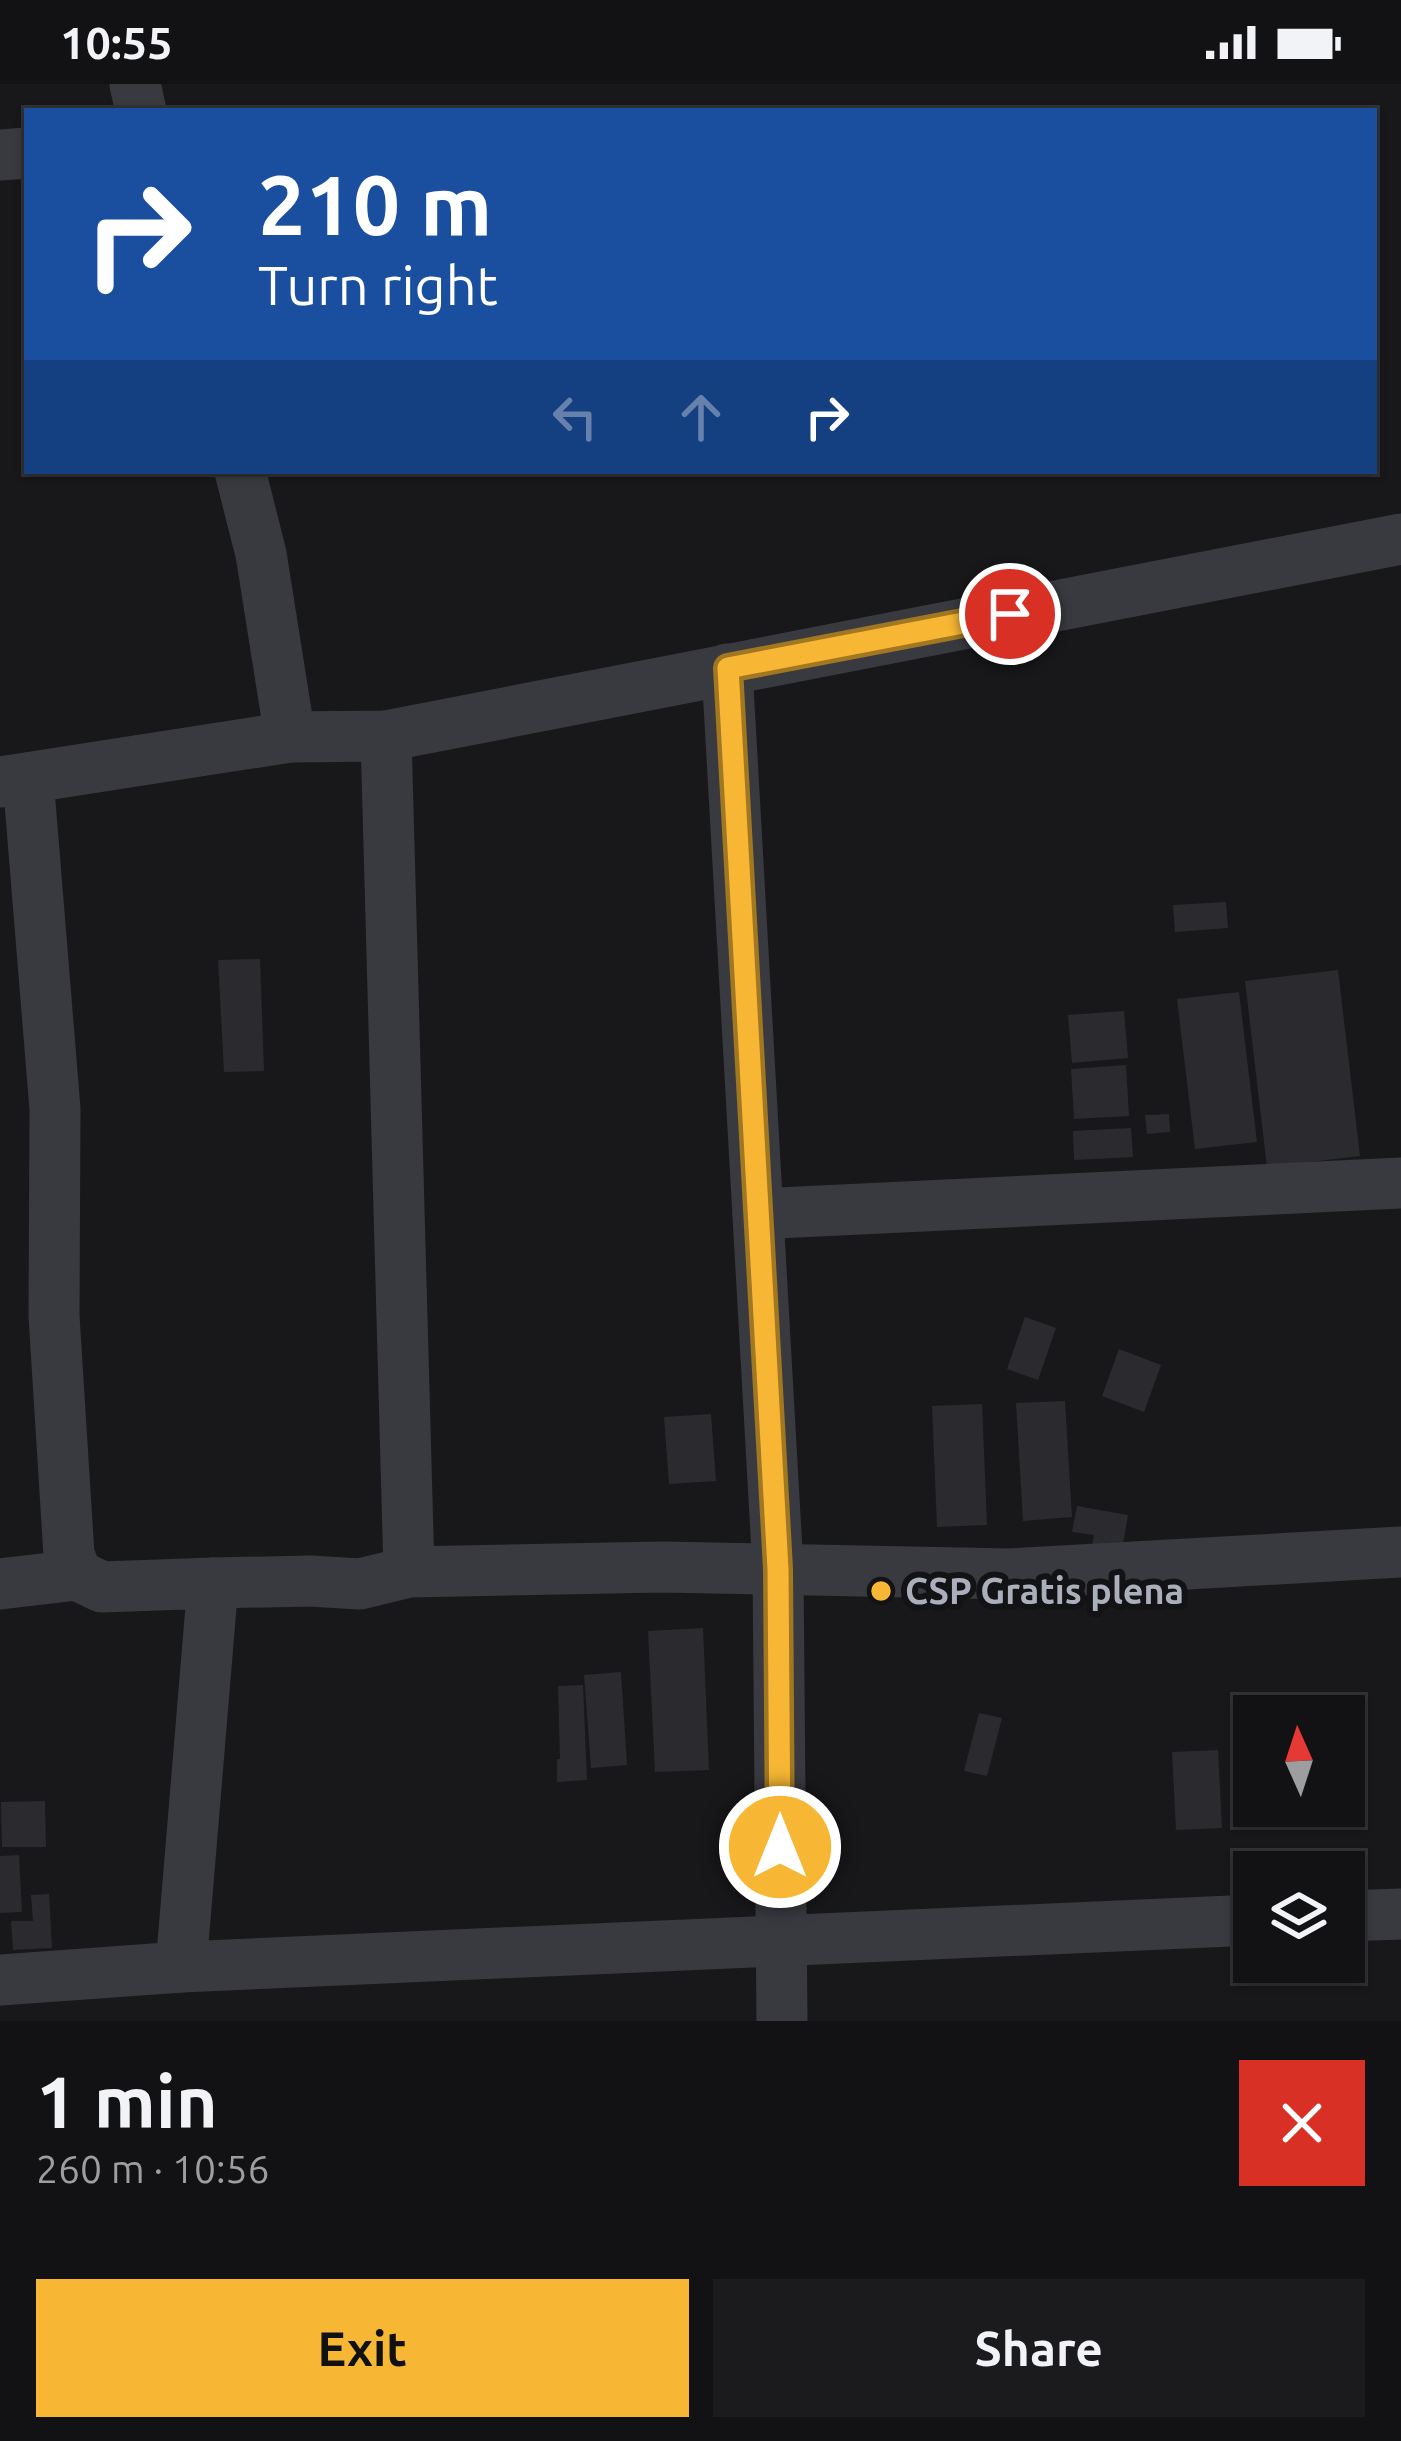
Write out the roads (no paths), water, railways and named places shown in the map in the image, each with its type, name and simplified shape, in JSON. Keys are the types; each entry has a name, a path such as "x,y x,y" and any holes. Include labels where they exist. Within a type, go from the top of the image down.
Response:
{"street":[{"path":"241,474 261,554 290,737"},
{"path":"77,1575 69,1555 54,1316 55,1109 14,780 290,737 386,736 1401,539"},
{"path":"728,668 778,1569 782,2021"},
{"path":"386,736 409,1572"},
{"path":"758,1214 1401,1183"},
{"path":"0,1584 77,1575 102,1587 361,1584 409,1572 662,1567 1010,1574 1401,1552"},
{"path":"181,1967 213,1583"},
{"path":"1365,1915 1401,1914"},
{"path":"0,1980 181,1967 1233,1921"}],"place":[{"name":"CSP Gratis plena","path":"881,1591"}]}
